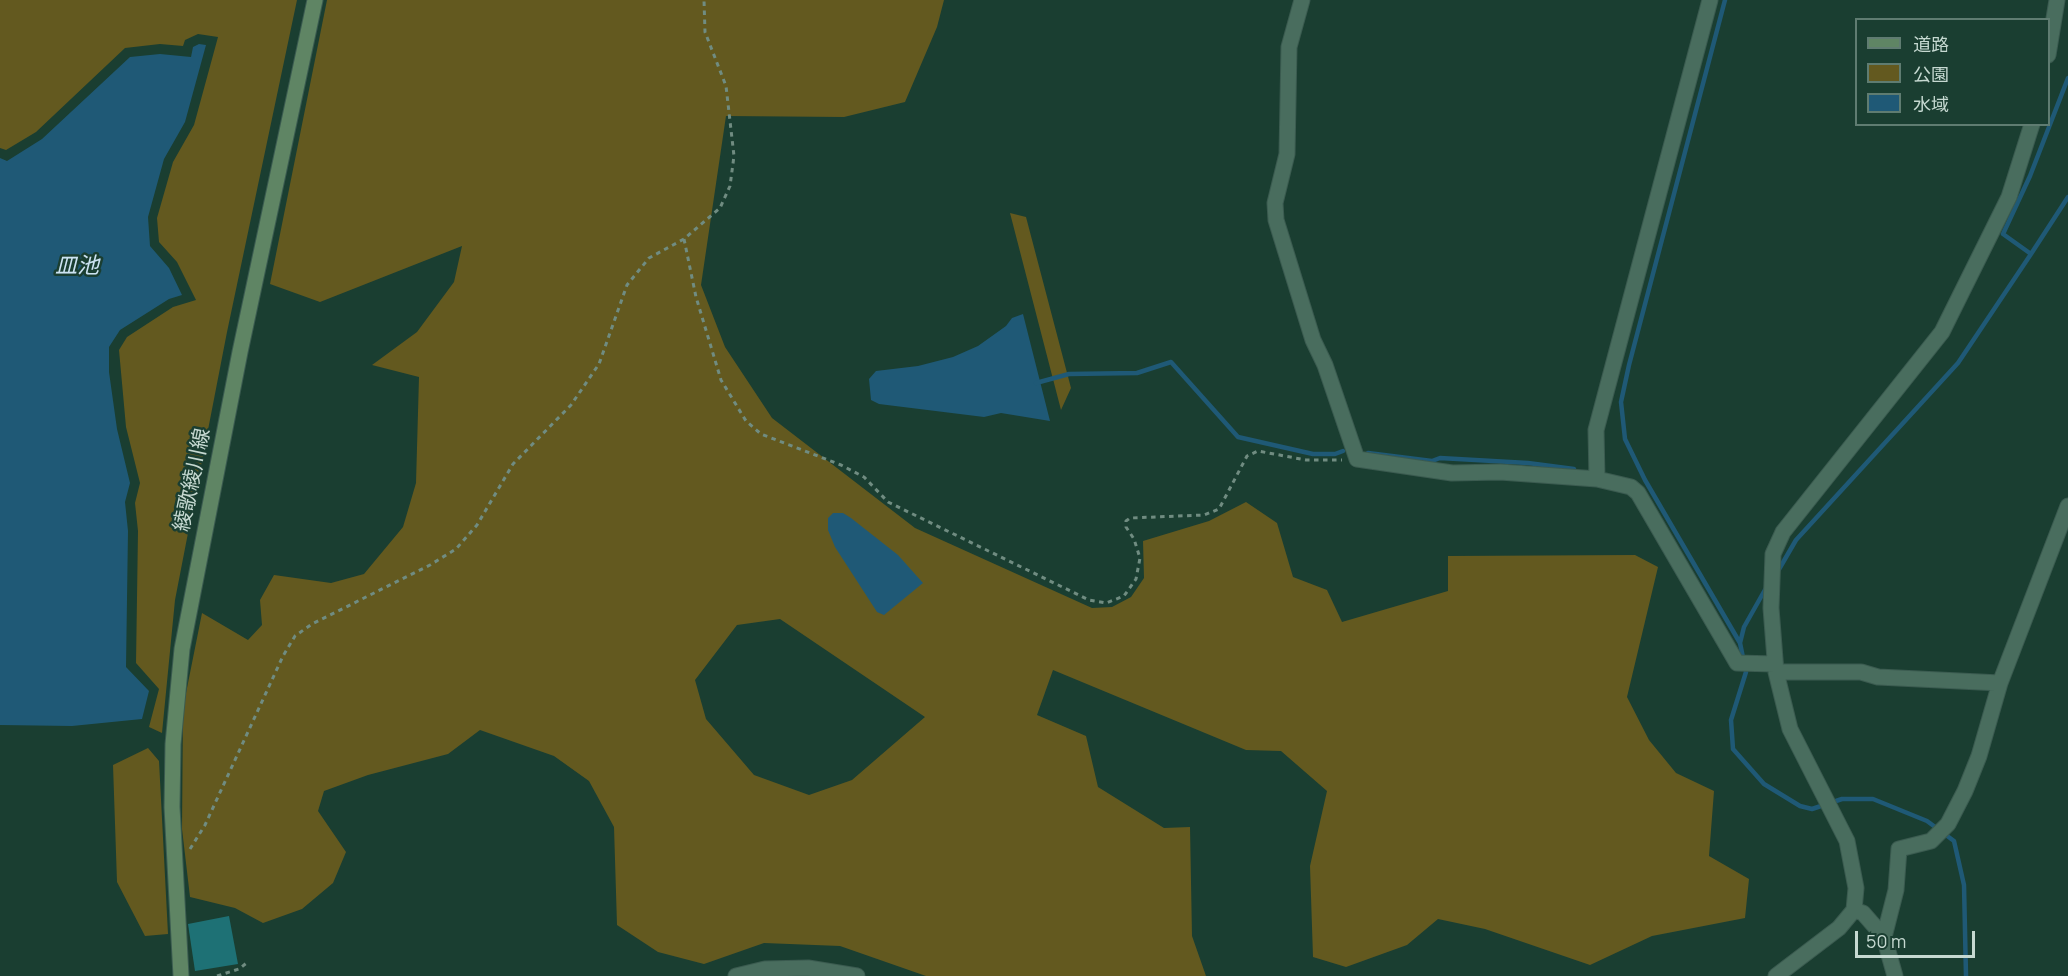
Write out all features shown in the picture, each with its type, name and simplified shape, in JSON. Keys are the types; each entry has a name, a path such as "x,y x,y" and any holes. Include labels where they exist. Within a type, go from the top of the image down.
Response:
{"main road":[{"name":"綾歌綾川線","path":"181,976 175,864 173,744 190,597 315,0"}],"street":[{"path":"1302,0 1289,47 1287,154 1275,203 1276,220 1314,340 1325,365 1357,459 1452,473 1500,472 1597,479 1631,487 1638,493 1737,663 1776,668 1861,672 1878,677 2000,683"},
{"path":"1597,479 1596,430 1710,0"},
{"path":"2050,48 2057,0"},
{"path":"1776,976 1839,928 1854,910 1856,888 1847,841 1834,820 1790,729 1776,668 1773,554 1783,532 1942,332 2009,197 2031,126"},
{"path":"1884,937 1896,890 1899,849 1931,841 1948,824 1979,756 2000,683 2068,506"},
{"path":"1854,910 1863,913 1884,937 1895,976"},
{"path":"736,976 765,969 808,968 857,976"}],"path":[{"path":"175,864 188,851 205,825 283,656 295,636 312,624 430,565 456,549 477,525 513,464 572,405 599,364 627,285 649,258 684,239 720,208 730,186 734,156 726,86 705,32 704,0"},
{"path":"684,239 696,297 721,380 746,421 761,434 841,465 864,477 888,502 1089,600 1106,603 1124,596 1136,579 1140,558 1134,539 1126,527 1126,521 1136,517 1204,516 1219,509 1247,456 1258,451 1306,460 1357,459"},
{"path":"217,976 239,969 249,961"}],"green space":[{"path":"0,0 297,0 227,332 175,600 162,733 149,727 159,689 136,663 138,531 135,503 140,483 126,427 119,350 127,337 173,307 196,300 177,262 159,242 157,218 173,162 194,125 218,37 198,34 185,40 183,46 160,44 125,48 36,132 6,150 0,148"},
{"path":"327,0 944,0 937,27 905,102 844,117 726,116 701,285 725,347 772,418 915,528 1092,608 1112,607 1131,597 1144,578 1143,541 1209,521 1246,502 1277,523 1293,577 1327,590 1342,622 1448,591 1448,556 1635,555 1658,567 1627,697 1649,740 1676,773 1714,791 1709,856 1749,879 1745,918 1652,936 1590,965 1485,929 1438,919 1407,945 1346,967 1313,957 1310,866 1327,791 1281,751 1246,750 1053,670 1037,715 1086,736 1098,787 1164,828 1190,827 1192,936 1206,976 926,976 840,946 764,943 704,964 658,952 617,925 614,827 589,781 554,756 480,730 448,754 368,775 324,791 318,811 346,852 333,883 302,909 263,923 235,908 190,897 182,829 183,708 202,613 248,640 262,625 260,600 274,575 331,583 364,574 403,527 416,483 419,377 372,365 417,332 454,282 462,246 320,302 270,284","holes":["780,619 925,717 852,780 809,795 754,775 706,719 695,680 737,625"]},
{"path":"1010,213 1026,217 1071,388 1061,410"},
{"path":"148,748 159,761 168,934 145,936 117,882 113,765"}],"water":[{"name":"皿池","path":"199,44 206,45 185,122 164,159 148,217 150,246 169,268 182,295 169,299 120,330 109,347 109,372 117,429 130,483 125,502 128,531 126,667 149,691 142,719 72,726 0,725 0,158 7,161 42,139 130,57 160,54 191,57 193,47"},
{"path":"1023,314 1050,421 1001,413 984,417 879,404 871,400 869,379 876,371 918,366 953,357 978,346 1006,326 1012,318"},
{"path":"833,513 843,513 851,518 898,555 923,583 884,615 877,612 835,547 828,530 828,518"}],"building":[{"path":"229,916 238,964 195,971 188,924"}],"waterway":[{"path":"1725,0 1629,365 1621,402 1625,439 1645,480 1740,643 1746,672 1731,720 1733,749 1764,784 1800,806 1812,809 1842,799 1873,799 1927,821 1954,841 1964,885 1966,976"},
{"path":"2050,124 2068,78"},
{"path":"1778,571 1796,540 1958,363 2031,254 2003,234 2030,176 2049,126"},
{"path":"2031,254 2068,197"},
{"path":"1036,383 1069,374 1137,373 1171,362 1238,437 1313,454 1335,454 1343,451"},
{"path":"1368,453 1432,461 1440,458 1528,463 1574,469"},
{"path":"1740,643 1744,627 1766,588"}]}
